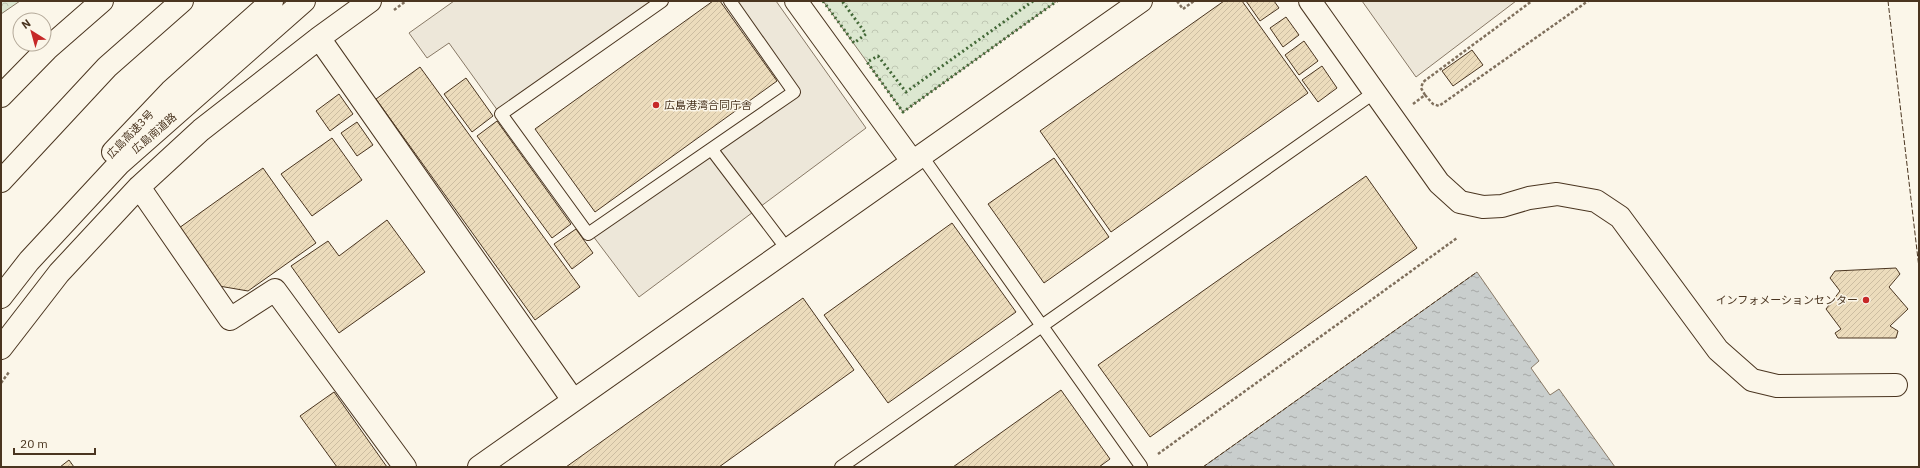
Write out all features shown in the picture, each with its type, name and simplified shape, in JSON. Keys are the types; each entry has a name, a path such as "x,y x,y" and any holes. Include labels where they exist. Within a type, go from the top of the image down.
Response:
{"main road":[{"path":"1,96 47,49 102,1"},
{"path":"1,181 107,67 182,1"},
{"name":"広島高速3号","path":"1,279 69,197 171,91 272,1"},
{"name":"広島南道路","path":"1,297 30,261 119,164 304,1"},
{"path":"1,348 59,273 140,187 201,130 319,38 370,1"},
{"path":"796,1 917,158"},
{"path":"479,467 1141,1"},
{"path":"1310,1 1439,183 1460,202 1483,207 1502,206 1529,198 1557,194 1596,201 1620,217 1718,350 1752,380 1777,386 1896,385"},
{"path":"319,38 573,400"},
{"path":"140,187 230,319 275,290 405,467"}],"lane":[{"path":"662,1 501,114 588,234 712,150 794,92 730,1"},
{"path":"841,467 1374,92"},
{"path":"712,150 787,249"},
{"path":"917,158 1042,326 1141,466"}],"path":[{"path":"387,15 406,1"},
{"path":"1177,1 1183,9 1194,1"},
{"path":"1532,1 1423,82 1421,88 1433,104 1439,106 1588,1"},
{"path":"1413,104 1425,95"},
{"path":"1141,466 1457,238"},
{"path":"1,383 10,371"}],"green space":[{"path":"1,1 20,1 1,14"},
{"path":"823,1 1057,1 903,112"}],"shaded area":[{"path":"454,1 653,1 498,111 449,43 427,58 409,33"},
{"path":"727,1 776,1 866,128 639,297 593,236 792,94"},
{"path":"1362,1 1516,1 1416,77"}],"water":[{"path":"1477,272 1539,361 1531,368 1550,395 1559,389 1615,467 1203,467"}],"building":[{"name":"広島港湾合同庁舎","path":"713,1 720,1 777,81 595,212 535,129"},
{"path":"1224,1 1242,1 1308,93 1111,232 1040,131"},
{"path":"1246,1 1274,1 1279,8 1260,21"},
{"path":"1286,17 1299,35 1283,47 1270,28"},
{"path":"1304,41 1318,61 1299,75 1285,55"},
{"path":"1472,50 1483,65 1453,86 1442,71"},
{"path":"1322,66 1337,88 1318,102 1302,80"},
{"path":"420,67 580,287 535,320 376,99"},
{"path":"466,78 493,116 472,132 444,94"},
{"path":"339,94 353,114 330,131 316,111"},
{"path":"497,121 571,224 552,238 477,136"},
{"path":"357,122 373,145 357,156 341,133"},
{"path":"332,138 362,180 312,216 281,174"},
{"path":"1054,158 1109,237 1044,283 988,204"},
{"path":"263,168 316,243 248,291 219,286 179,228"},
{"path":"1366,176 1417,248 1150,437 1098,365"},
{"path":"387,220 425,272 339,333 291,266 328,241 339,256"},
{"path":"952,223 1016,312 888,403 824,315"},
{"path":"576,229 593,253 572,269 554,244"},
{"name":"インフォメーションセンター","path":"1896,268 1900,274 1889,287 1908,309 1890,326 1898,331 1896,338 1838,338 1835,333 1841,329 1826,309 1840,291 1830,278 1835,271"},
{"path":"803,298 854,370 719,467 566,467"},
{"path":"1061,390 1110,459 1099,467 953,467"},
{"path":"334,392 387,467 337,467 300,416"},
{"path":"69,460 74,467 60,467"}],"hedge":[{"path":"823,1 854,43 866,34 842,1"},
{"path":"1033,1 906,92 878,56 867,62 903,112 1057,1"}],"fence":[{"path":"1888,1 1919,268"},
{"path":"1203,467 1477,272"}],"place":[{"name":"広島港湾合同庁舎","path":"656,105"},
{"name":"インフォメーションセンター","path":"1866,300"}]}
